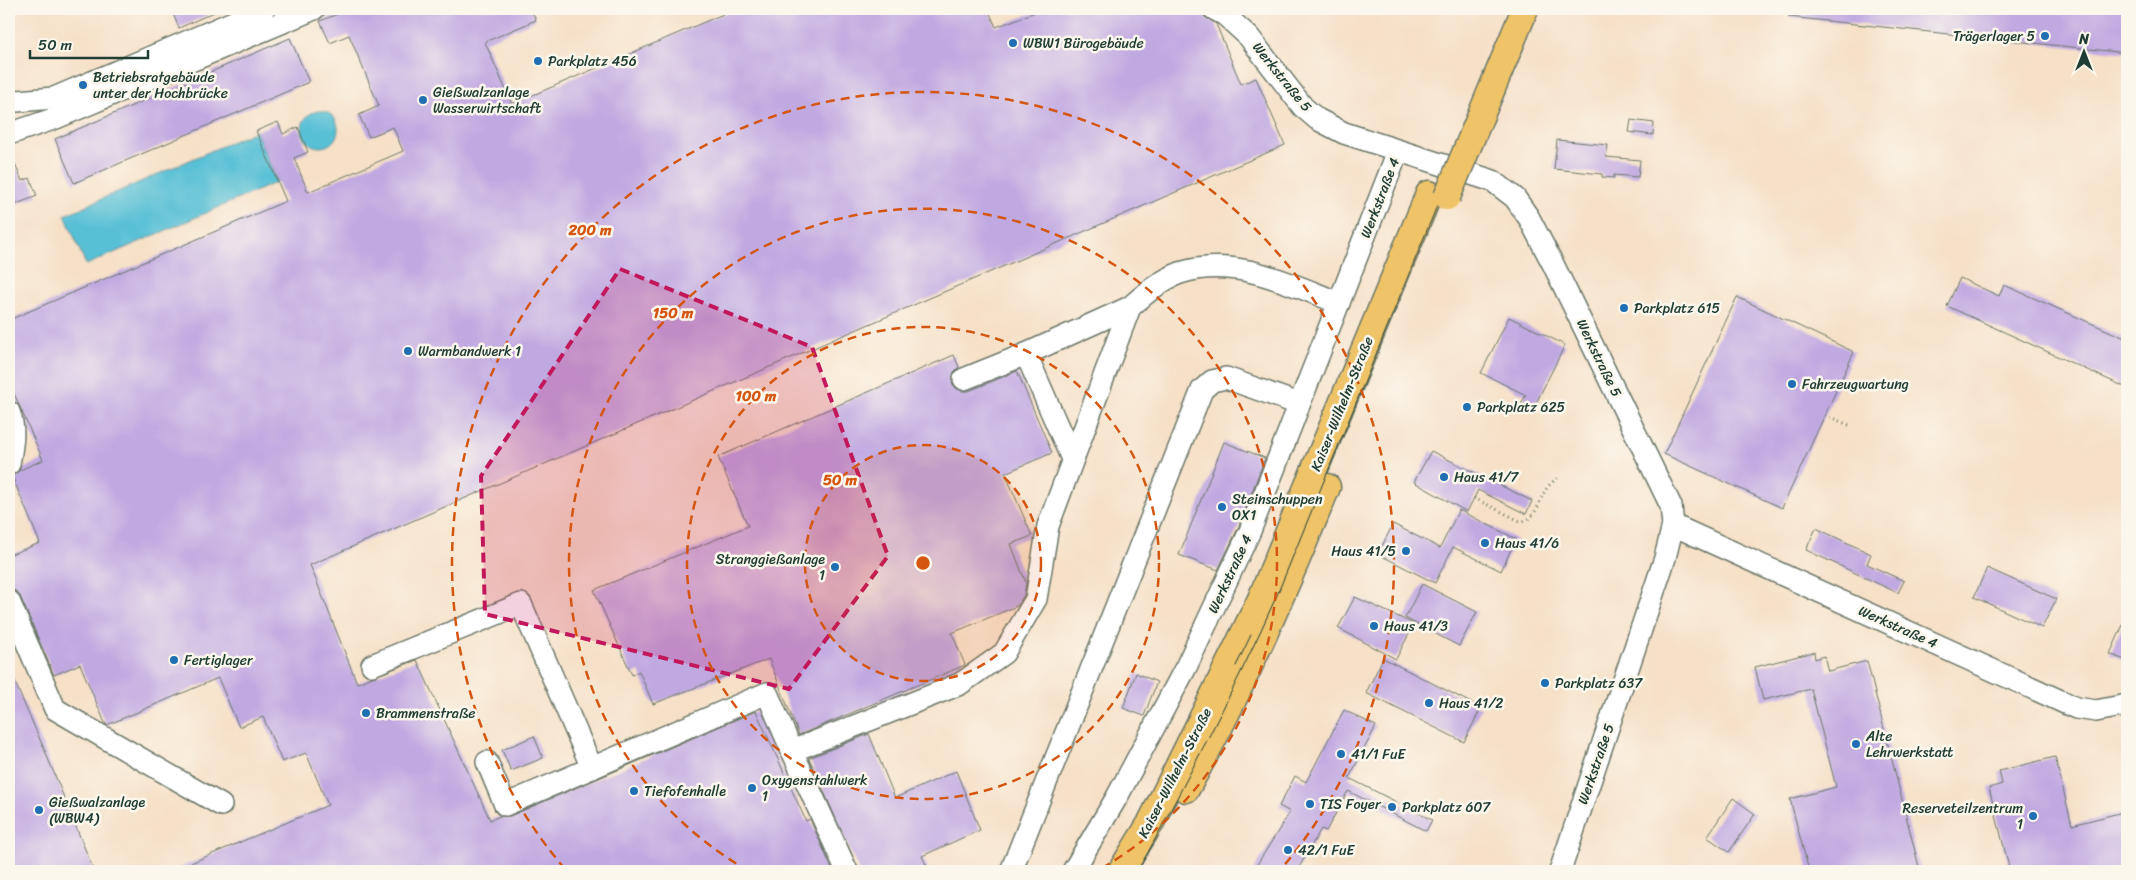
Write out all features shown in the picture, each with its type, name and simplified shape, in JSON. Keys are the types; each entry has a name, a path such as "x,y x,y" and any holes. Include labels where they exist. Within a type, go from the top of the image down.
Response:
{"main road":[{"name":"Kaiser-Wilhelm-Straße","path":"1142,871 1212,742 1278,607 1438,195 1505,9"},
{"name":"Kaiser-Wilhelm-Straße","path":"1121,871 1150,824 1260,601 1438,195 1525,9"}],"lane":[{"path":"9,99 36,100 54,98 264,9"},
{"path":"9,134 56,118 314,9"},
{"name":"Werkstraße 5","path":"1214,9 1225,15 1249,37 1303,107 1317,119 1344,133 1493,181 1515,198 1553,264 1671,506 1673,525 1665,558 1560,871"},
{"name":"Werkstraße 4","path":"1073,871 1117,797 1186,667 1250,531 1398,151"},
{"path":"964,379 1026,354 1130,307 1151,288 1180,274 1206,268 1258,272 1339,303"},
{"path":"792,751 960,684 1004,653 1036,600 1048,526 1130,307"},
{"path":"1026,354 1072,459"},
{"path":"1011,871 1202,390 1212,381 1226,378 1299,404"},
{"path":"9,412 13,421 9,464"},
{"name":"Werkstraße 4","path":"1673,525 2076,708 2096,711 2127,706"},
{"path":"9,601 55,709 221,805"},
{"path":"372,665 522,604 592,768"},
{"path":"487,762 505,805 767,693 847,871"}],"path":[{"path":"1825,415 1849,425"},
{"path":"1474,498 1520,520 1524,520 1532,516 1546,489 1559,476"}],"highlighted area":[{"path":"620,269 812,347 888,556 789,689 485,614 481,476"}],"water":[{"path":"320,111 327,112 333,116 337,122 337,136 333,142 327,146 320,147 313,146 307,142 303,136 302,129 303,122 307,116 313,112"},
{"path":"256,131 277,182 86,265 65,215"}],"building":[{"path":"171,9 221,9 179,28"},
{"name":"Warmbandwerk 1","path":"350,9 531,9 536,20 485,42 512,104 735,9 988,9 996,27 1043,9 1202,9 1204,16 1216,24 1241,84 1256,78 1285,145 310,565 357,683 417,660 490,820 500,816 510,816 756,711 806,821 810,819 833,871 172,871 328,805 306,753 282,762 263,717 239,727 218,678 107,725 80,664 54,675 20,596 9,586 9,555 40,543 12,476 20,470 43,460 9,382 9,320 286,201 256,131 278,122 283,134 298,127 308,152 294,158 308,192 403,151 393,127 369,137 359,115 379,106 349,35 330,43 320,21"},
{"name":"Trägerlager 5","path":"1790,9 2127,9 2127,53 1789,17"},
{"path":"290,38 309,82 74,183 55,139"},
{"path":"1631,120 1654,123 1653,135 1629,132"},
{"path":"1557,140 1608,145 1606,157 1640,160 1638,177 1614,175 1614,178 1602,177 1602,174 1554,169"},
{"path":"9,149 22,181 30,178 37,196 9,207"},
{"path":"1960,278 1999,296 2004,285 2127,339 2127,388 1947,306"},
{"path":"1737,297 1854,352 1782,508 1664,454"},
{"path":"1509,317 1565,345 1533,409 1521,404 1526,395 1481,373"},
{"name":"Stranggießanlage 1","path":"954,355 959,367 954,372 952,383 962,391 969,391 1017,371 1052,453 1005,473 1032,536 1011,544 1026,583 1024,595 1017,606 952,633 965,665 799,735 769,659 653,704 639,671 632,675 594,590 748,526 718,457"},
{"name":"Steinschuppen OX1","path":"1224,442 1265,458 1239,526 1218,570 1179,555"},
{"path":"1431,451 1532,501 1526,514 1478,490 1467,512 1414,482"},
{"path":"1459,510 1516,539 1501,571 1453,547 1435,583 1378,554 1393,524 1440,548"},
{"path":"1816,528 1871,554 1867,564 1904,581 1898,593 1806,550"},
{"path":"1987,568 2056,599 2042,628 1974,597"},
{"path":"1422,584 1477,612 1459,646 1405,618"},
{"name":"Haus 41/3","path":"1355,597 1414,624 1396,659 1338,628"},
{"path":"2127,616 2127,661 2110,654"},
{"name":"Alte Lehrwerkstatt","path":"1814,652 1815,659 1824,656 1828,671 1867,661 1920,871 1809,871 1790,799 1836,787 1811,689 1763,700 1755,667"},
{"name":"Haus 41/2","path":"1383,658 1481,708 1464,742 1366,693"},
{"name":"Gießwalzanlage (WBW4)","path":"9,669 45,751 94,871 9,871"},
{"path":"1136,673 1157,682 1144,716 1123,708"},
{"path":"1344,710 1376,726 1349,778 1432,820 1426,831 1348,791 1326,831 1321,829 1297,871 1253,871 1290,812 1279,806 1295,776 1306,782"},
{"name":"Oxygenstahlwerk 1","path":"869,734 895,798 956,771 980,830 922,856 929,871 859,871 809,758"},
{"path":"534,736 543,758 511,771 502,750"},
{"name":"Reserveteilzentrum 1","path":"2055,757 2072,825 2127,811 2127,871 2010,871 1989,788 2002,784 1999,771"},
{"path":"1733,798 1755,814 1729,852 1707,837"}],"tram line":[{"path":"1138,871 1210,734 1277,595 1518,9"},
{"path":"1236,666 1251,635"}],"place":[{"name":"Trägerlager 5","path":"2045,36"},
{"name":"WBW1 Bürogebäude","path":"1013,43"},
{"name":"Parkplatz 456","path":"538,61"},
{"name":"Betriebsratgebäude unter der Hochbrücke","path":"83,85"},
{"name":"Gießwalzanlage Wasserwirtschaft","path":"423,100"},
{"name":"Parkplatz 615","path":"1624,308"},
{"name":"Warmbandwerk 1","path":"408,351"},
{"name":"Fahrzeugwartung","path":"1792,384"},
{"name":"Parkplatz 625","path":"1467,407"},
{"name":"Haus 41/7","path":"1444,477"},
{"name":"Steinschuppen OX1","path":"1222,507"},
{"name":"Haus 41/6","path":"1485,543"},
{"name":"Haus 41/5","path":"1406,551"},
{"name":"Stranggießanlage 1","path":"835,567"},
{"name":"Haus 41/3","path":"1374,626"},
{"name":"Fertiglager","path":"174,660"},
{"name":"Parkplatz 637","path":"1545,683"},
{"name":"Haus 41/2","path":"1429,703"},
{"name":"Brammenstraße","path":"366,713"},
{"name":"Alte Lehrwerkstatt","path":"1856,744"},
{"name":"41/1 FuE","path":"1341,754"},
{"name":"Oxygenstahlwerk 1","path":"752,788"},
{"name":"Tiefofenhalle","path":"634,791"},
{"name":"TIS Foyer","path":"1310,804"},
{"name":"Parkplatz 607","path":"1392,807"},
{"name":"Gießwalzanlage (WBW4)","path":"39,810"},
{"name":"Reserveteilzentrum 1","path":"2033,816"},
{"name":"42/1 FuE","path":"1288,850"}]}
